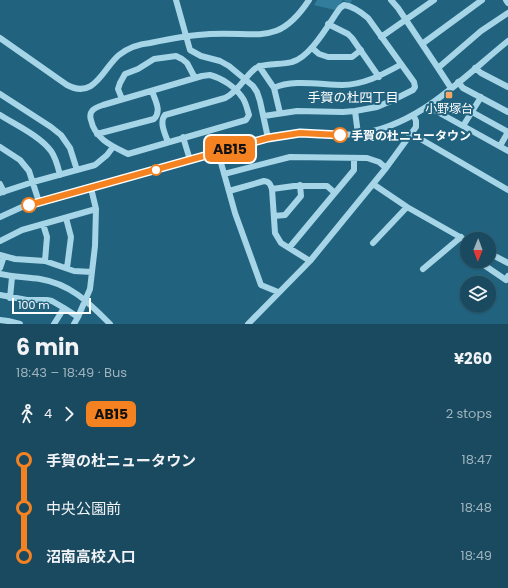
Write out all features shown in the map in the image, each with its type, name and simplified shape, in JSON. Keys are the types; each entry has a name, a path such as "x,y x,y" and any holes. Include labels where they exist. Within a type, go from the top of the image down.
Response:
{"street":[{"path":"176,0 190,50 194,53 220,61 229,66 246,79 257,92 264,116 268,138"},
{"path":"0,38 67,85 72,88 83,89 94,84 116,58 125,51 149,43 186,37 211,34 262,34 273,32 292,22 309,0"},
{"path":"391,0 398,8 451,88"},
{"path":"381,37 434,0"},
{"path":"422,44 482,0"},
{"path":"168,142 162,123 162,118 165,115 225,98 236,91 258,66 285,64 299,60 312,48 328,24 344,5 347,5 368,18 400,65 414,82 415,87 413,90 384,104 355,111 297,111 264,116"},
{"path":"438,68 481,31 508,13"},
{"path":"328,24 348,34 352,38 379,77"},
{"path":"0,217 22,207 268,138 300,133 358,134 386,127 414,116 430,105 508,41"},
{"path":"312,48 319,54 328,57 352,57 361,50"},
{"path":"122,99 118,89 125,74 154,59 176,56 187,63 195,78"},
{"path":"274,88 278,86 307,84 348,84 379,77 400,65"},
{"path":"258,66 274,88 280,113"},
{"path":"475,68 481,73 508,87"},
{"path":"210,75 219,78 242,97 249,115 246,120 128,154 101,139 97,134 90,118 92,110 103,105 152,91 210,75"},
{"path":"458,82 463,88 508,112"},
{"path":"97,134 154,119 159,112 152,91"},
{"path":"0,94 61,135 70,148 77,170"},
{"path":"464,126 481,97"},
{"path":"430,105 436,111 508,151"},
{"path":"355,111 358,134"},
{"path":"472,112 508,132 500,146"},
{"path":"0,115 47,146 56,160 60,175"},
{"path":"250,324 278,292 310,262 386,168 412,134 417,124 414,116"},
{"path":"412,134 508,190"},
{"path":"183,137 190,160"},
{"path":"0,147 23,163 29,171 39,202"},
{"path":"0,184 2,192 95,165 107,155 113,147"},
{"path":"218,152 235,213 261,285 278,292"},
{"path":"224,174 290,157 373,159 386,168"},
{"path":"289,248 354,170 354,158"},
{"path":"229,191 264,180 270,184 272,189 275,233 281,243 310,262"},
{"path":"373,184 407,207 460,236"},
{"path":"272,189 300,185 327,186 335,193"},
{"path":"274,216 285,215 301,196 300,185"},
{"path":"74,324 90,290 96,234 96,209 91,188"},
{"path":"373,243 407,207"},
{"path":"0,241 22,230 96,209"},
{"path":"66,218 71,237 67,268"},
{"path":"43,224 47,237 45,261"},
{"path":"423,269 460,238"},
{"path":"0,268 2,255 15,259 45,261 74,271 92,272"},
{"path":"496,257 508,264"},
{"path":"487,268 506,280 508,276"},
{"path":"0,274 12,277 42,279 54,282 73,291 86,300 110,324"},
{"path":"10,298 12,277"},
{"path":"0,295 27,300 52,301 78,317"},
{"path":"54,324 64,308"},
{"path":"0,320 20,324"}],"shaded area":[{"path":"317,0 343,0 335,10 314,5"},
{"path":"343,0 352,0 350,4"}],"bus line":[{"name":"AB15","path":"29,205 268,138 300,133 340,135"}],"place":[{"name":"小野塚台","path":"449,95"},
{"name":"手賀の杜ニュータウン","path":"340,135"}],"district":[{"name":"手賀の杜四丁目","path":"353,97"}]}
